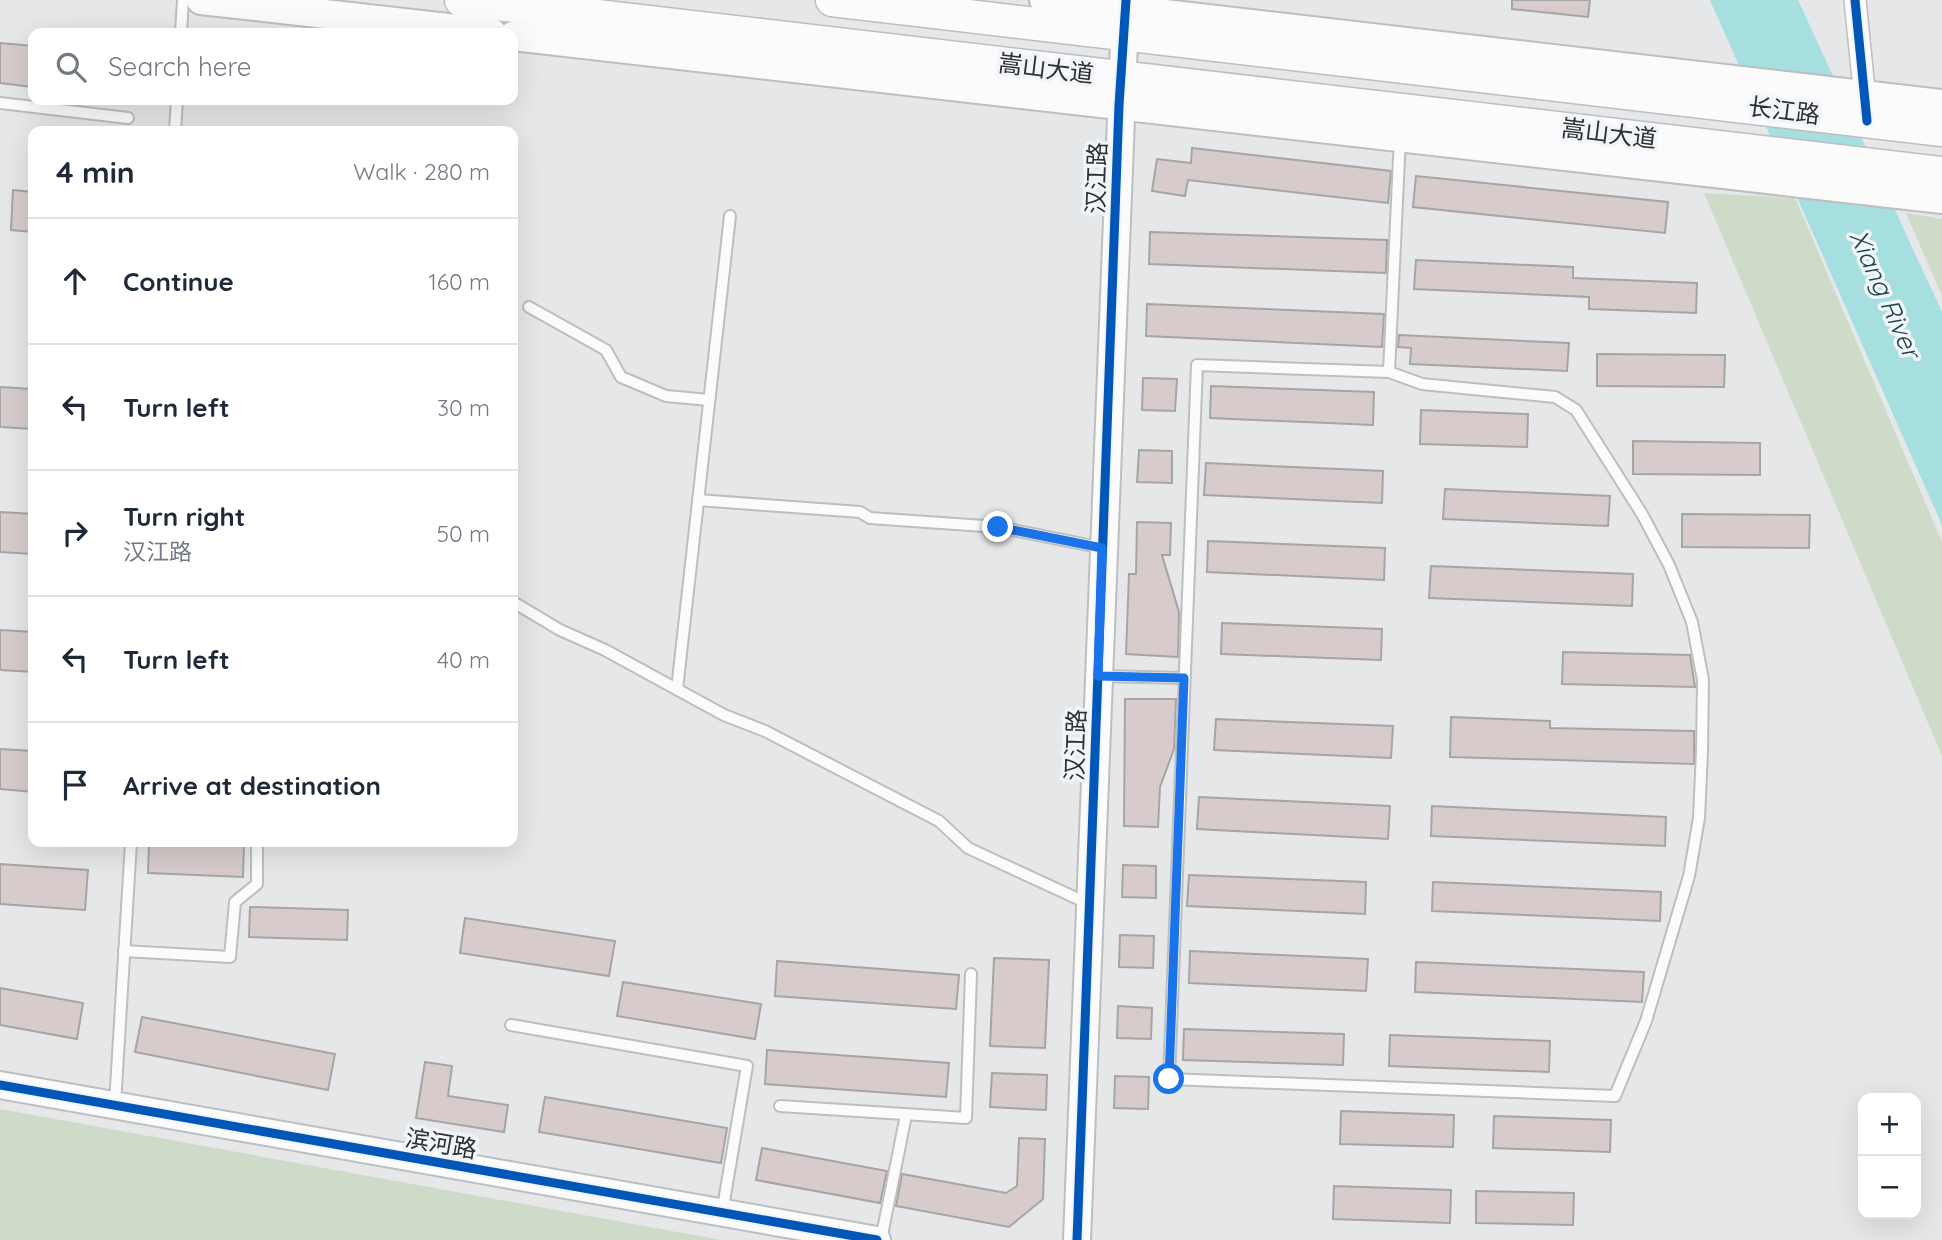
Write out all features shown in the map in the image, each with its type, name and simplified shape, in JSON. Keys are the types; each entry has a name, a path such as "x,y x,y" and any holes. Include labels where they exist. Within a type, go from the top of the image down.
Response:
{"main road":[{"path":"201,0 448,28"},
{"name":"嵩山大道","path":"461,0 1120,91 1401,124 1714,146"},
{"name":"嵩山大道","path":"832,0 1125,15 1700,102"},
{"path":"1044,0 1125,15 1866,108 1942,130"},
{"path":"518,36 1120,91"},
{"name":"长江路","path":"1700,102 1866,108"},
{"path":"1866,108 1942,104"},
{"path":"1401,124 1942,199"},
{"name":"长江路","path":"1714,146 1942,173"}],"street":[{"path":"1855,0 1866,108"},
{"name":"汉江路","path":"1077,1240 1102,548 1125,15"},
{"name":"滨河路","path":"0,1085 879,1240"}],"lane":[{"path":"181,28 183,0"},
{"path":"0,103 128,118"},
{"path":"175,126 177,105"},
{"path":"1389,372 1401,124"},
{"path":"677,689 730,216"},
{"path":"529,307 606,349 621,377 666,397 709,400"},
{"path":"1196,365 1389,372 1422,384 1555,397 1576,410 1642,514 1669,565 1692,622 1703,680 1699,818 1689,876 1669,950 1646,1021 1615,1096 1169,1079 1196,365"},
{"path":"698,500 860,512 870,518 998,527 1102,548"},
{"path":"518,605 560,630 605,650 724,715 765,731 939,821 968,848 1089,904"},
{"path":"1098,676 1184,678"},
{"path":"114,1107 131,847"},
{"path":"124,951 230,957 235,902 257,884 257,847"},
{"path":"780,1106 966,1118 971,974"},
{"path":"511,1025 747,1066 722,1213"},
{"path":"879,1240 906,1115"}],"green space":[{"path":"1704,193 1795,198 1942,542 1942,756"},
{"path":"1906,213 1942,219 1942,296"},
{"path":"0,1109 721,1240 0,1240"}],"water":[{"name":"Xiang River","path":"1710,0 1798,0 1942,312 1942,525"}],"building":[{"path":"1512,0 1590,0 1588,17 1512,9"},
{"path":"0,43 28,46 28,86 0,83"},
{"path":"1192,148 1391,171 1388,203 1188,180 1185,196 1152,191 1157,159 1191,163"},
{"path":"1416,176 1668,202 1665,233 1413,207"},
{"path":"13,190 28,192 28,232 11,230"},
{"path":"1150,232 1387,240 1386,273 1149,264"},
{"path":"1416,260 1573,267 1573,278 1697,283 1696,313 1589,309 1589,297 1414,289"},
{"path":"1147,304 1384,314 1382,347 1146,336"},
{"path":"1399,335 1569,343 1567,371 1410,364 1411,348 1398,347"},
{"path":"1597,354 1725,355 1724,387 1597,386"},
{"path":"1143,378 1177,379 1175,411 1142,410"},
{"path":"1211,386 1374,392 1373,425 1210,418"},
{"path":"0,387 28,389 28,429 0,427"},
{"path":"1421,410 1528,414 1527,447 1420,444"},
{"path":"1633,441 1760,443 1760,475 1633,474"},
{"path":"1139,450 1172,451 1172,483 1137,482"},
{"path":"1206,463 1383,471 1382,503 1204,495"},
{"path":"1445,489 1610,496 1608,526 1443,519"},
{"path":"0,512 28,514 28,554 0,552"},
{"path":"1682,514 1810,515 1809,548 1682,547"},
{"path":"1137,522 1171,523 1170,555 1162,555 1179,612 1178,657 1126,654 1129,574 1136,574"},
{"path":"1208,541 1385,548 1384,580 1207,572"},
{"path":"1431,566 1633,574 1632,606 1429,598"},
{"path":"1222,623 1382,629 1381,660 1221,654"},
{"path":"0,630 28,632 28,672 0,670"},
{"path":"1563,652 1690,655 1695,687 1562,684"},
{"path":"1125,699 1176,699 1174,749 1160,787 1158,827 1124,826"},
{"path":"1451,717 1550,721 1550,728 1694,731 1694,764 1450,757"},
{"path":"1216,719 1393,726 1391,758 1214,750"},
{"path":"0,749 28,751 28,792 0,789"},
{"path":"1199,797 1390,806 1388,839 1197,829"},
{"path":"1432,806 1666,817 1665,846 1431,836"},
{"path":"149,847 244,847 243,877 148,873"},
{"path":"0,864 88,870 85,910 0,904"},
{"path":"1123,865 1156,866 1156,898 1122,897"},
{"path":"1189,875 1366,882 1365,914 1187,906"},
{"path":"1433,882 1661,892 1660,921 1432,911"},
{"path":"250,907 348,910 347,940 249,937"},
{"path":"465,918 615,941 609,976 460,953"},
{"path":"1120,935 1154,936 1153,968 1119,967"},
{"path":"1190,951 1368,959 1366,991 1189,983"},
{"path":"994,958 1049,960 1045,1048 990,1046"},
{"path":"777,961 959,975 956,1009 775,996"},
{"path":"1416,962 1644,972 1642,1002 1415,992"},
{"path":"623,982 761,1004 755,1039 617,1016"},
{"path":"0,988 83,1003 77,1039 0,1025"},
{"path":"1118,1006 1152,1008 1151,1039 1117,1038"},
{"path":"142,1017 335,1054 328,1090 135,1052"},
{"path":"1184,1029 1344,1034 1343,1065 1183,1060"},
{"path":"1390,1035 1550,1041 1549,1072 1389,1066"},
{"path":"767,1050 949,1063 946,1097 765,1084"},
{"path":"425,1062 452,1066 448,1096 508,1105 504,1132 416,1118"},
{"path":"992,1073 1047,1075 1046,1110 990,1107"},
{"path":"1115,1076 1149,1077 1148,1109 1114,1108"},
{"path":"545,1097 727,1128 721,1163 539,1132"},
{"path":"1341,1111 1454,1115 1453,1147 1340,1144"},
{"path":"1494,1116 1611,1120 1610,1152 1493,1148"},
{"path":"1019,1138 1045,1139 1043,1199 1009,1227 896,1206 902,1174 1006,1193 1017,1186"},
{"path":"762,1148 887,1171 880,1203 756,1180"},
{"path":"1334,1186 1451,1190 1450,1223 1333,1219"},
{"path":"1476,1191 1574,1193 1573,1225 1476,1223"}],"cycle path":[{"path":"1077,1240 1119,105 1126,0"},
{"path":"1855,0 1867,121"},
{"path":"0,1085 877,1240"}],"route":[{"path":"998,527 1031,531 1102,548 1098,676 1184,678 1169,1079"}]}
